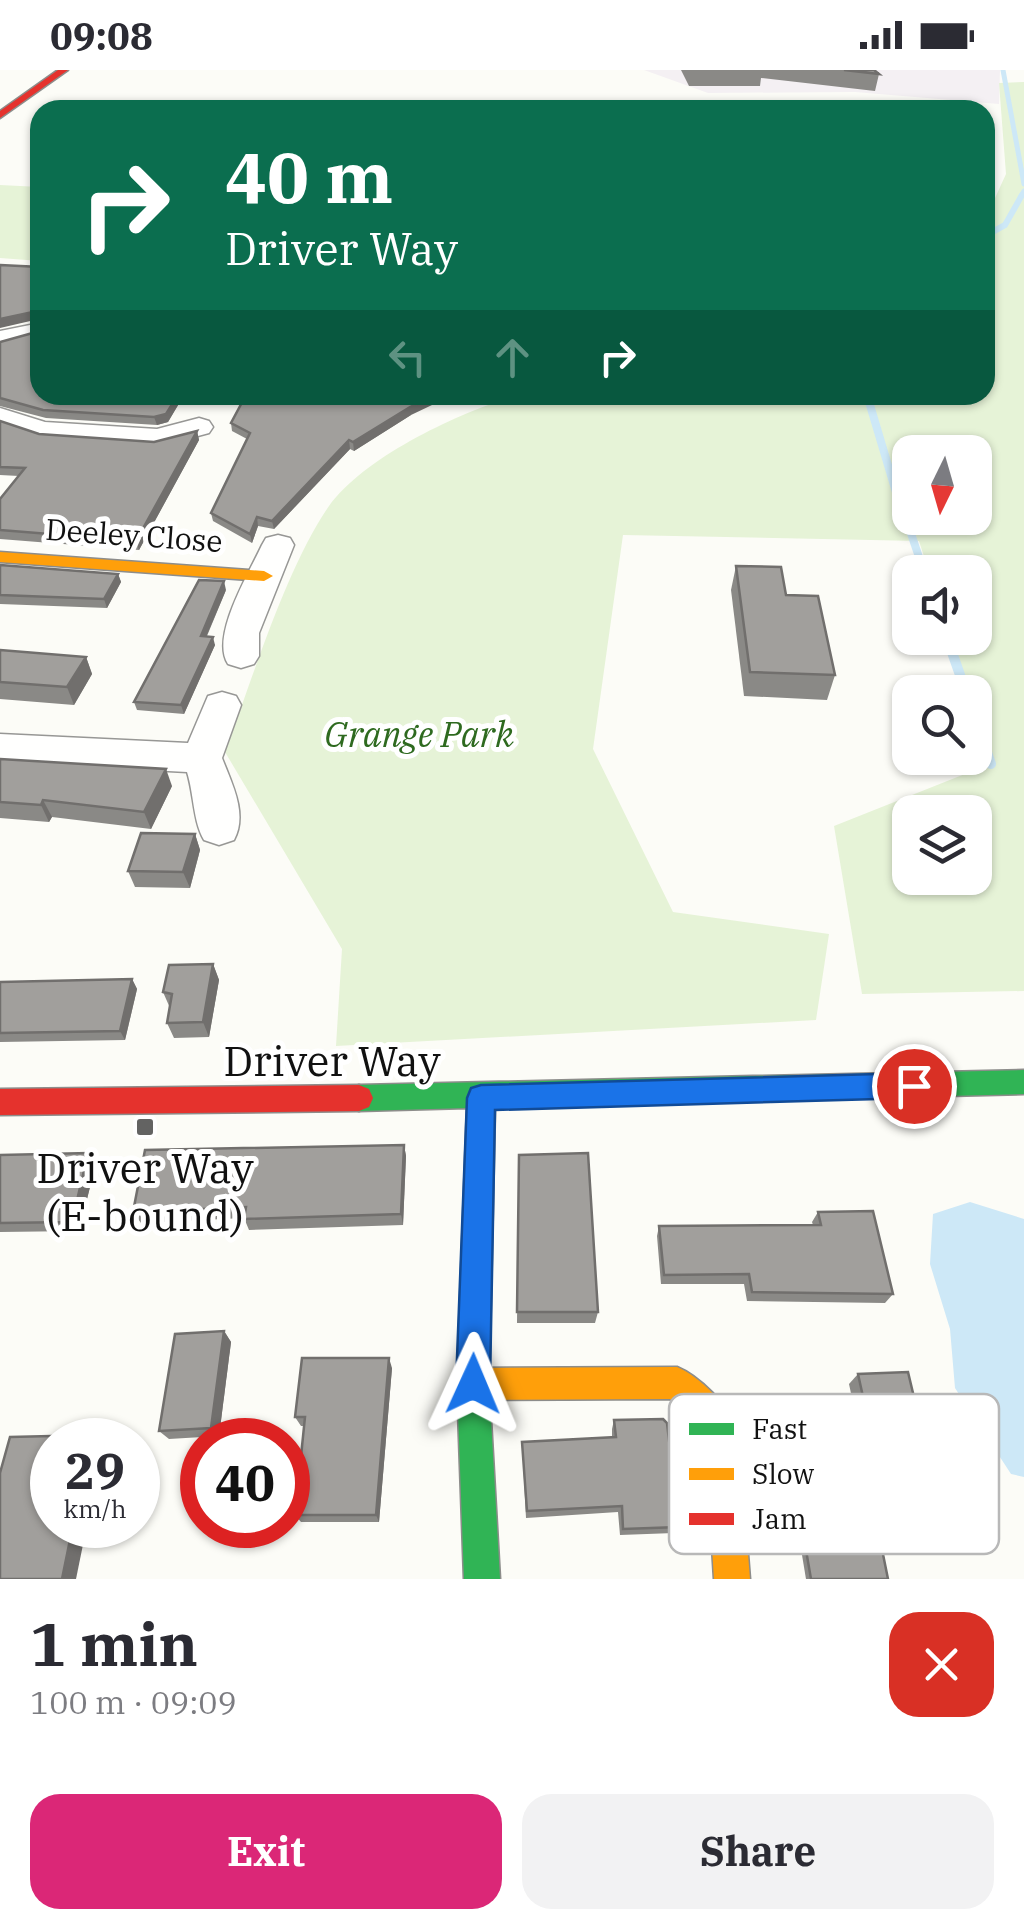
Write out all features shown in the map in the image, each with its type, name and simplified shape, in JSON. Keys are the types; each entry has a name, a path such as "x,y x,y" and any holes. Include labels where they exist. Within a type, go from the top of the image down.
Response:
{"main road":[{"path":"0,115 64,70"},
{"name":"Deeley Close","path":"0,558 271,561"},
{"name":"Driver Way","path":"0,1102 481,1098 1024,1082"},
{"path":"481,1098 473,1384 482,1579"},
{"path":"473,1384 677,1383 688,1394"},
{"path":"730,1554 732,1579"}],"street":[{"path":"0,339 30,333"},
{"path":"0,416 42,430 157,438 199,427"},
{"path":"242,656 241,633 271,561"},
{"path":"219,829 216,799 202,758 222,705"},
{"path":"0,748 202,758"}],"shaded area":[{"path":"644,70 1000,70 999,104 995,100 855,92 708,93"}],"green space":[{"name":"Grange Park","path":"1024,82 1024,991 862,994 834,826 892,803 892,895 992,895 992,795 912,795 962,775 992,775 992,675 962,675 956,655 992,655 992,555 924,555 919,541 623,535 593,749 673,912 829,934 816,1020 336,1046 342,949 225,752 284,592 329,506 389,453 442,424 489,405 995,405 995,198 1006,174 999,83"},
{"path":"0,185 30,186 30,260 0,258"}],"water":[{"path":"970,1202 1024,1219 1024,1477 1011,1474 999,1456 999,1394 959,1394 955,1388 950,1329 930,1264 933,1214"}],"building":[{"path":"0,265 30,266 30,313 0,319"},
{"path":"30,334 30,405 172,405 166,414 154,417 43,410 0,398 0,342"},
{"path":"241,405 414,405 353,442 349,440 272,521 257,517 250,534 211,513 250,433 231,423"},
{"path":"0,421 39,434 154,442 197,431 136,541 0,530 0,499 25,468 0,467"},
{"path":"0,565 118,574 104,599 0,595"},
{"path":"736,566 781,567 786,595 818,596 835,675 750,672"},
{"path":"199,580 224,581 201,636 213,637 181,705 134,702"},
{"path":"0,650 86,657 67,687 0,682"},
{"path":"0,759 166,769 144,812 43,800 41,805 0,802"},
{"path":"141,833 195,834 183,872 128,871"},
{"path":"213,964 203,1022 167,1023 172,994 163,992 169,965"},
{"path":"132,979 120,1031 0,1033 0,982"},
{"path":"404,1145 401,1214 244,1219 246,1207 133,1212 145,1150"},
{"path":"88,1153 72,1222 0,1223 0,1155"},
{"path":"588,1153 598,1312 517,1312 519,1155"},
{"path":"873,1211 893,1294 752,1292 749,1274 664,1275 659,1226 821,1225 818,1212"},
{"path":"224,1331 212,1418 180,1418 180,1430 160,1431 160,1425 175,1334"},
{"path":"302,1358 389,1358 376,1515 310,1515 310,1418 295,1417"},
{"path":"908,1372 913,1394 862,1394 858,1374"},
{"path":"663,1419 667,1423 669,1527 623,1529 622,1506 527,1511 522,1442 616,1437 614,1420"},
{"path":"10,1437 30,1437 30,1548 68,1548 62,1579 0,1579 0,1473"},
{"path":"807,1554 883,1554 888,1579 811,1579"}],"waterway":[{"path":"1003,70 1024,184"},
{"path":"1020,198 1024,191"},
{"path":"995,230 1005,225 1022,195"},
{"path":"870,405 892,479"},
{"path":"912,535 918,555"},
{"path":"953,655 960,675"}],"traffic: fast":[{"path":"359,1098 1024,1082"},
{"path":"481,1097 473,1384 482,1579"}],"traffic: slow":[{"path":"0,557 264,576"},
{"path":"473,1384 677,1383 688,1394"},
{"path":"730,1554 732,1579"}],"traffic: jam":[{"path":"0,115 64,70"},
{"path":"0,1102 359,1098"}],"place":[{"name":"Driver Way (E-bound)","path":"145,1127"}],"route":[{"path":"473,1384 481,1098 914,1086"}]}
